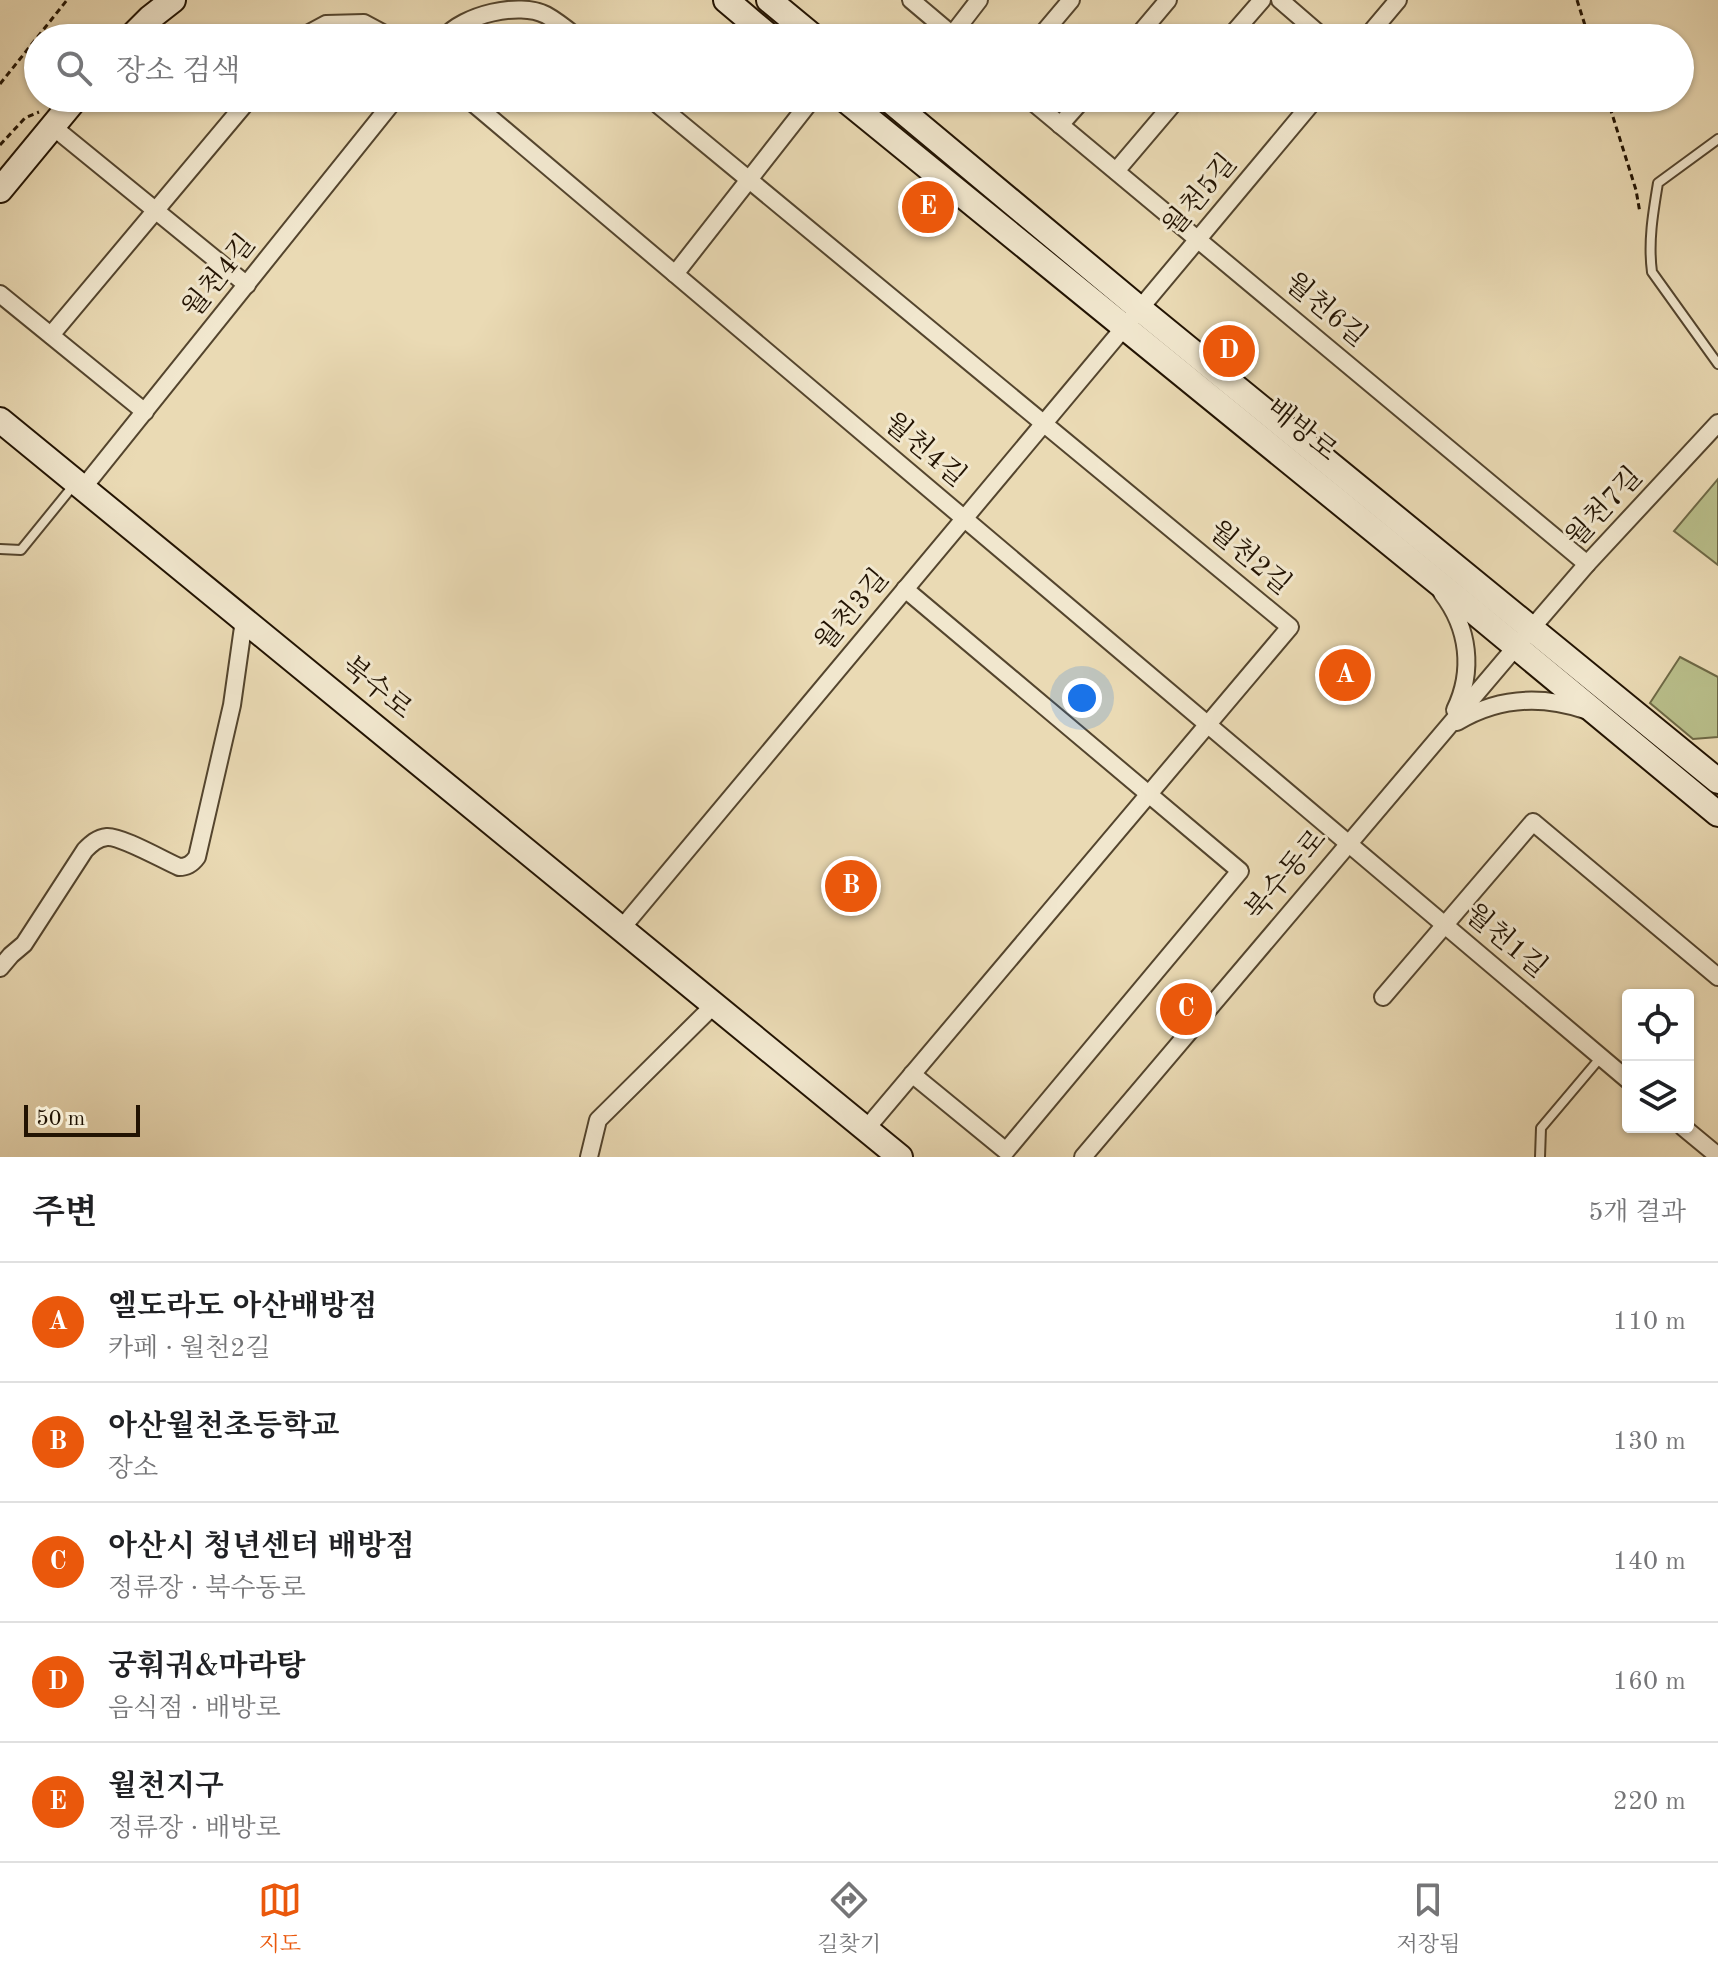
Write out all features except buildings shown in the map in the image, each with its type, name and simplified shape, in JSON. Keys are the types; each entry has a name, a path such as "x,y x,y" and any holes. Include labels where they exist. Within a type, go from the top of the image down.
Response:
{"street":[{"path":"144,24 173,0"},
{"path":"726,0 754,24"},
{"path":"769,0 798,24"},
{"path":"911,0 940,24"},
{"path":"962,24 979,0"},
{"path":"1051,24 1071,0"},
{"path":"1148,24 1168,0"},
{"path":"1241,24 1262,0"},
{"path":"1280,0 1308,24"},
{"path":"1378,24 1398,0"},
{"path":"462,24 475,17 513,9 544,14 558,24"},
{"path":"326,24 366,24"},
{"path":"51,335 238,112"},
{"name":"월천4길","path":"79,485 145,412 385,112"},
{"name":"월천4길","path":"484,112 1348,844"},
{"name":"월천2길","path":"667,112 1290,627 866,1129"},
{"path":"675,274 802,112"},
{"name":"배방로","path":"861,112 1132,318 1524,637 1718,781"},
{"name":"배방로","path":"903,112 1132,318 1427,573 1524,637 1600,716 1718,814"},
{"name":"월천6길","path":"1045,112 1587,564"},
{"path":"1060,125 1072,112"},
{"path":"1116,171 1166,112"},
{"name":"월천5길","path":"1132,318 1304,112"},
{"path":"0,190 63,113 156,210 247,285"},
{"path":"0,294 145,412"},
{"name":"월천3길","path":"621,929 1132,318"},
{"name":"북수로","path":"0,420 900,1157"},
{"name":"월천7길","path":"1524,637 1718,423"},
{"path":"1427,573 1450,603 1463,634 1468,664 1462,695 1446,729"},
{"path":"905,589 1240,871 1006,1151 912,1074"},
{"path":"0,968 24,944 94,841 104,837 116,838 179,867 186,867 197,857 232,705 244,620"},
{"name":"북수동로","path":"1083,1157 1524,637"},
{"path":"1446,729 1473,713 1503,703 1534,700 1567,704 1600,716"},
{"path":"1383,997 1533,822 1718,977"},
{"name":"월천1길","path":"1348,844 1622,1075"},
{"path":"589,1157 598,1120 714,1005"},
{"path":"1690,1133 1718,1156"}],"lane":[{"path":"1718,139 1658,183 1651,223 1650,258 1652,272 1718,364"},
{"path":"0,549 21,550 79,485"},
{"path":"1540,1157 1541,1128 1601,1057"}],"path":[{"path":"48,24 67,0"},
{"path":"1577,0 1585,24"},
{"path":"0,84 24,54"},
{"path":"0,145 25,118 38,112"},
{"path":"1611,112 1636,190 1641,217"}],"green space":[{"path":"1718,479 1718,565 1674,531"},
{"path":"1680,657 1718,677 1718,737 1693,739 1650,703"}],"place":[{"name":"월천지구","path":"928,207"},
{"name":"궁훠궈&마라탕","path":"1229,351"},
{"name":"엘도라도 아산배방점","path":"1345,675"},
{"name":"아산월천초등학교","path":"851,886"},
{"name":"아산시 청년센터 배방점","path":"1186,1009"}]}
